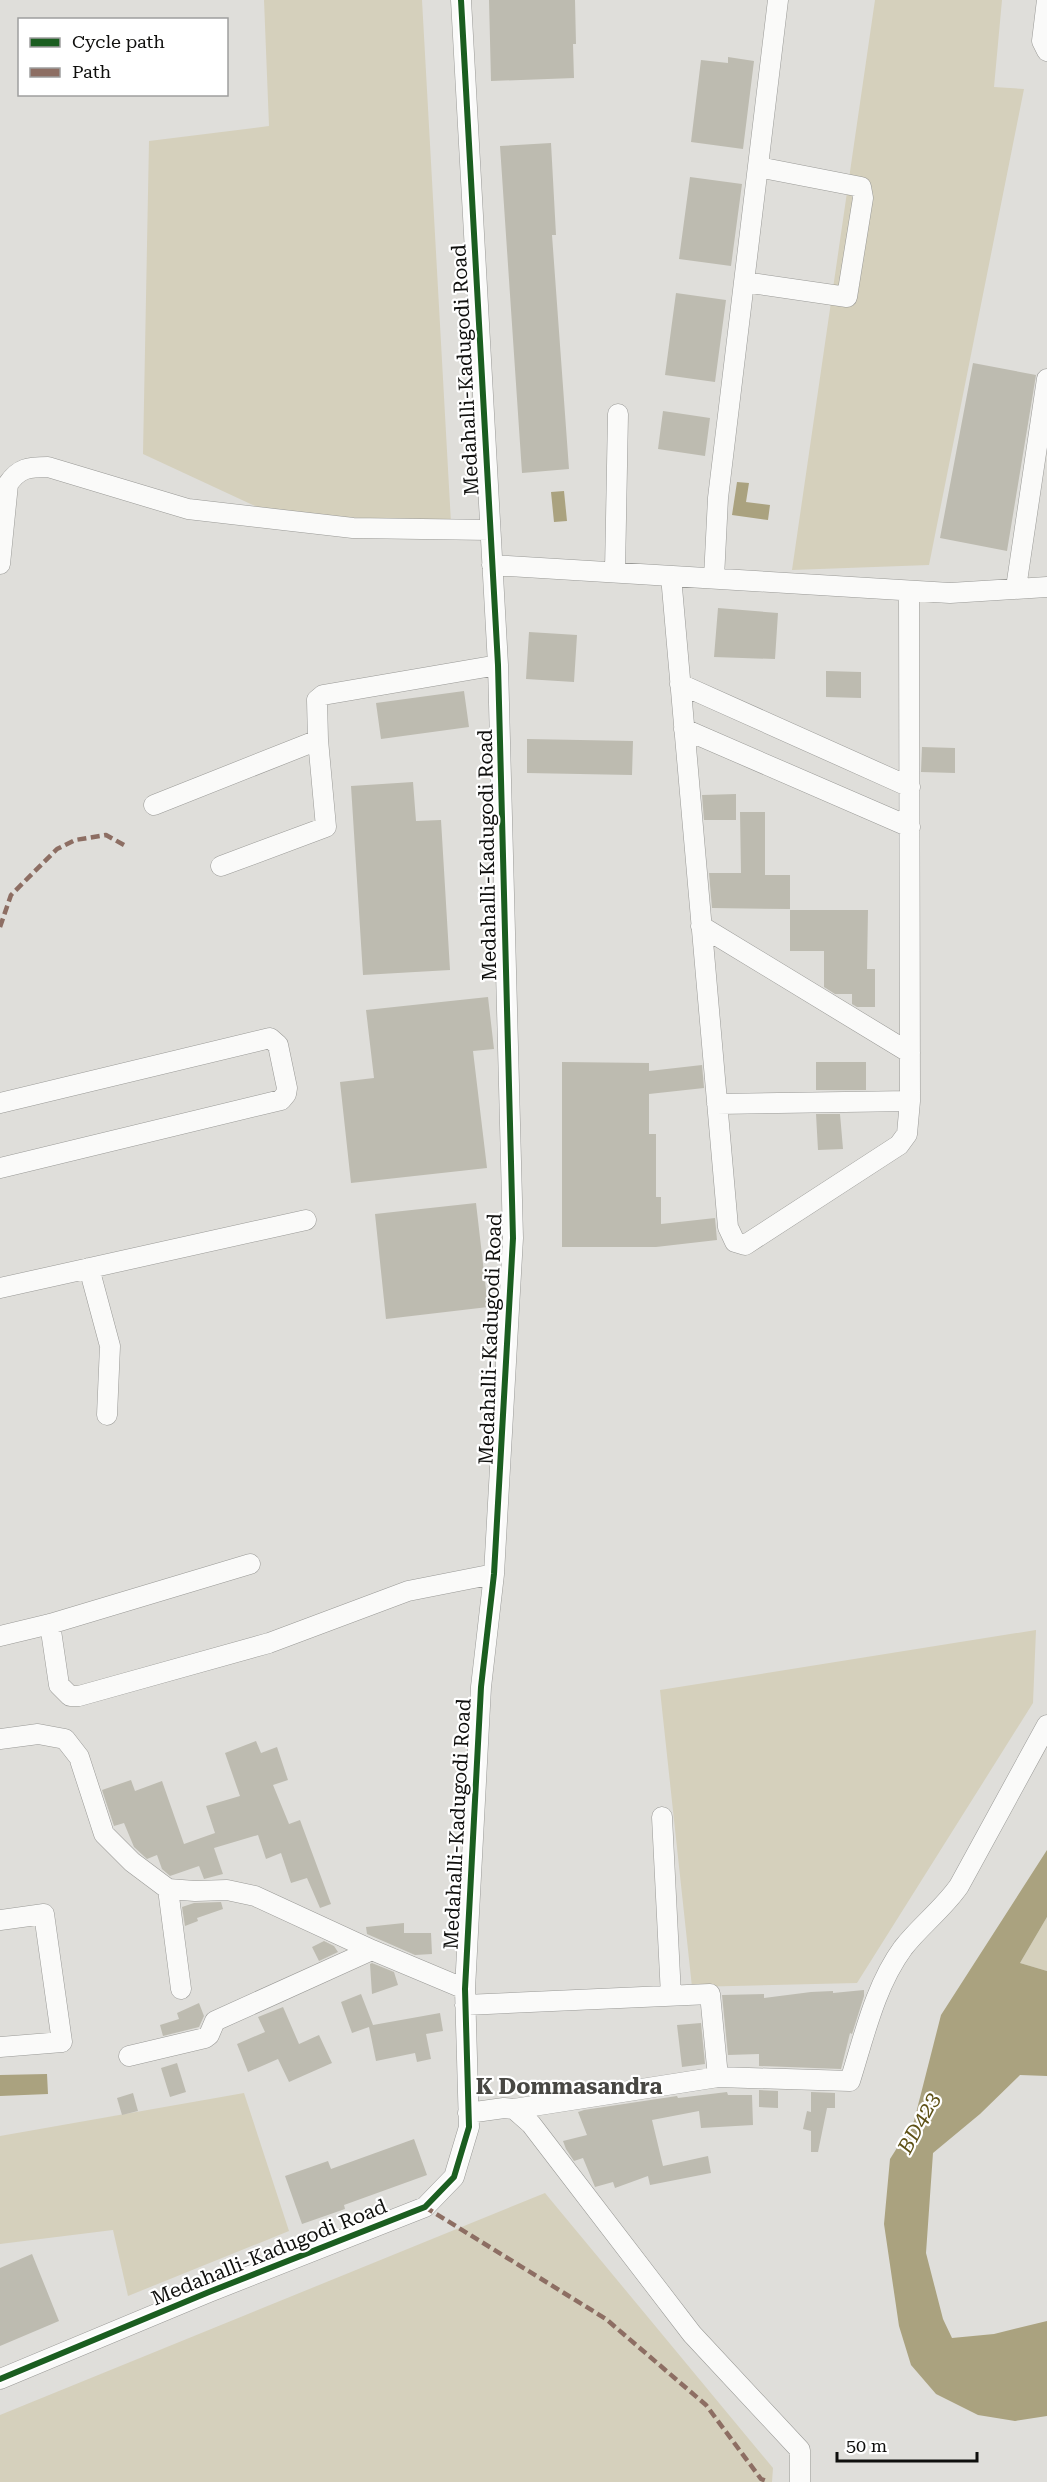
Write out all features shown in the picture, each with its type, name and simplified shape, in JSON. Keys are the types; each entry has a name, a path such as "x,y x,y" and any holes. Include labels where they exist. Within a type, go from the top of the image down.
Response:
{"street":[{"name":"Medahalli-Kadugodi Road","path":"0,2379 209,2292 425,2207 454,2177 469,2127 465,1997 481,1687 494,1574 513,1238 498,664 461,0"},
{"path":"714,578 718,498 778,0"},
{"path":"1047,0 1042,41 1047,51"},
{"path":"744,282 847,297 863,198 861,187 758,167"},
{"path":"1016,588 1047,379"},
{"path":"615,571 618,414"},
{"path":"0,564 8,484 14,474 30,467 48,467 188,509 353,528 490,530"},
{"path":"492,565 950,593 1047,586"},
{"path":"671,576 728,1227 735,1242 745,1245 899,1145 907,1134 910,1101 909,591"},
{"path":"221,866 326,826 318,740 317,700 323,695 498,664"},
{"path":"680,684 910,787"},
{"path":"684,729 910,827"},
{"path":"154,805 318,740"},
{"path":"701,926 910,1053"},
{"path":"0,1103 270,1038 278,1045 287,1088 281,1100 0,1168"},
{"path":"717,1104 910,1101"},
{"path":"0,1288 306,1220"},
{"path":"89,1268 110,1346 107,1415"},
{"path":"0,1636 50,1624 250,1564"},
{"path":"50,1624 59,1685 70,1696 79,1696 269,1643 408,1591 494,1574"},
{"path":"468,2113 504,2108 514,2109 718,2077 850,2081 887,1973 904,1947 959,1886 1047,1725"},
{"path":"0,1739 38,1734 65,1739 79,1757 104,1834 132,1862 168,1889 195,1892 227,1890 255,1896 372,1950 465,1997 710,1995 718,2077"},
{"path":"662,1817 671,1996"},
{"path":"168,1889 181,1989"},
{"path":"0,1920 44,1914 62,2042 0,2047"},
{"path":"129,2056 205,2038 209,2035 215,2021 372,1950"},
{"path":"514,2109 531,2124 692,2334 800,2450 800,2482"}],"shaded area":[{"path":"264,0 422,0 451,523 270,513 143,454 149,141 269,126"},
{"path":"875,0 1002,0 994,87 1024,89 929,565 792,570"},
{"path":"1036,1630 1033,1703 857,1983 692,1987 660,1690"},
{"path":"1047,1917 1047,1971 1020,1963"},
{"path":"244,2093 289,2231 128,2296 113,2230 0,2244 0,2136"},
{"path":"545,2193 773,2468 772,2482 0,2482 0,2415"}],"water":[{"path":"737,482 749,483 746,502 770,505 768,520 732,515"},
{"path":"564,491 567,521 554,522 551,492"},
{"name":"BD423","path":"1047,1850 1047,1917 1020,1963 1047,1971 1047,2076 1020,2075 980,2114 933,2153 926,2253 943,2319 952,2338 994,2334 1047,2321 1047,2416 1015,2421 978,2415 936,2394 911,2365 899,2326 884,2224 890,2159 914,2121 941,2015"},
{"path":"47,2074 48,2094 0,2096 0,2075"}],"building":[{"path":"489,0 575,0 574,78 491,81"},
{"path":"728,57 754,61 743,149 691,142 701,60 728,63"},
{"path":"551,143 556,235 552,235 569,469 522,473 500,146"},
{"path":"690,177 742,184 731,266 679,259"},
{"path":"676,293 726,300 715,382 665,375"},
{"path":"973,363 1036,375 1007,551 940,538"},
{"path":"663,411 710,418 705,456 658,449"},
{"path":"718,608 778,613 775,659 714,657"},
{"path":"529,632 577,635 574,682 526,679"},
{"path":"826,671 861,672 861,698 826,697"},
{"path":"464,691 469,727 381,739 376,703"},
{"path":"527,739 633,741 632,775 527,773"},
{"path":"922,747 955,748 955,773 921,772"},
{"path":"413,782 416,821 441,820 450,970 363,975 351,786"},
{"path":"736,794 736,820 704,820 702,795"},
{"path":"740,812 765,812 765,875 790,875 790,909 712,908 709,873 741,873"},
{"path":"790,910 868,910 867,969 875,969 875,1007 857,1007 852,1004 852,994 835,994 824,987 824,951 790,951"},
{"path":"488,997 494,1049 473,1051 487,1168 351,1183 340,1082 374,1078 366,1010"},
{"path":"562,1062 649,1063 649,1071 702,1065 704,1088 649,1094 649,1134 656,1134 656,1197 661,1197 661,1224 715,1218 717,1240 656,1247 562,1247"},
{"path":"816,1062 866,1062 866,1090 816,1090"},
{"path":"816,1114 840,1114 843,1149 818,1150"},
{"path":"476,1203 488,1307 386,1319 375,1214"},
{"path":"256,1741 261,1753 277,1747 288,1780 273,1785 289,1824 300,1820 331,1904 320,1908 307,1878 291,1883 281,1853 266,1859 258,1835 214,1848 223,1874 204,1879 199,1866 170,1876 162,1869 157,1855 147,1859 134,1847 124,1823 114,1826 102,1790 131,1780 135,1791 162,1781 184,1844 215,1833 206,1806 240,1796 225,1753"},
{"path":"221,1902 223,1909 197,1918 198,1921 185,1926 182,1907 194,1903"},
{"path":"404,1923 404,1933 431,1933 432,1954 415,1955 367,1934 366,1927"},
{"path":"324,1941 334,1946 338,1952 319,1961 312,1947"},
{"path":"370,1964 394,1972 398,1985 372,1994"},
{"path":"864,1990 841,2069 759,2066 759,2054 728,2055 722,1995 764,1994 764,1998 811,1992 833,1991 833,1993"},
{"path":"361,1994 373,2025 440,2013 443,2031 426,2034 431,2059 417,2062 415,2053 376,2061 369,2027 352,2033 341,2002"},
{"path":"199,2003 204,2016 199,2027 163,2036 160,2025 179,2019 177,2013"},
{"path":"283,2007 299,2044 319,2035 332,2063 289,2082 278,2059 248,2072 237,2044 265,2032 258,2017"},
{"path":"701,2023 705,2064 682,2067 677,2025"},
{"path":"177,2063 186,2092 170,2097 161,2068"},
{"path":"759,2090 778,2091 778,2108 759,2107"},
{"path":"727,2092 728,2095 752,2095 753,2125 701,2128 699,2111 652,2120 663,2166 708,2156 711,2173 650,2185 648,2176 615,2188 613,2182 595,2187 583,2158 574,2161 563,2141 587,2135 578,2112 584,2110 677,2096 678,2098"},
{"path":"811,2092 835,2093 835,2108 827,2108 818,2152 811,2152 811,2131 803,2129 807,2111 811,2112"},
{"path":"133,2093 138,2111 122,2115 117,2098"},
{"path":"414,2139 427,2175 344,2205 345,2209 302,2224 285,2176 328,2161 331,2169"},
{"path":"32,2254 59,2321 0,2346 0,2268"}],"marked path":[{"path":"0,927 11,895 57,849 75,840 106,835 124,845"},
{"path":"425,2207 606,2319 706,2405 761,2479 769,2482"}],"cycle path":[{"path":"0,2379 209,2292 425,2207 454,2177 469,2127 465,1989 481,1687 494,1574 513,1238 498,665 461,0"}],"district":[{"name":"K Dommasandra","path":"569,2086"}]}
